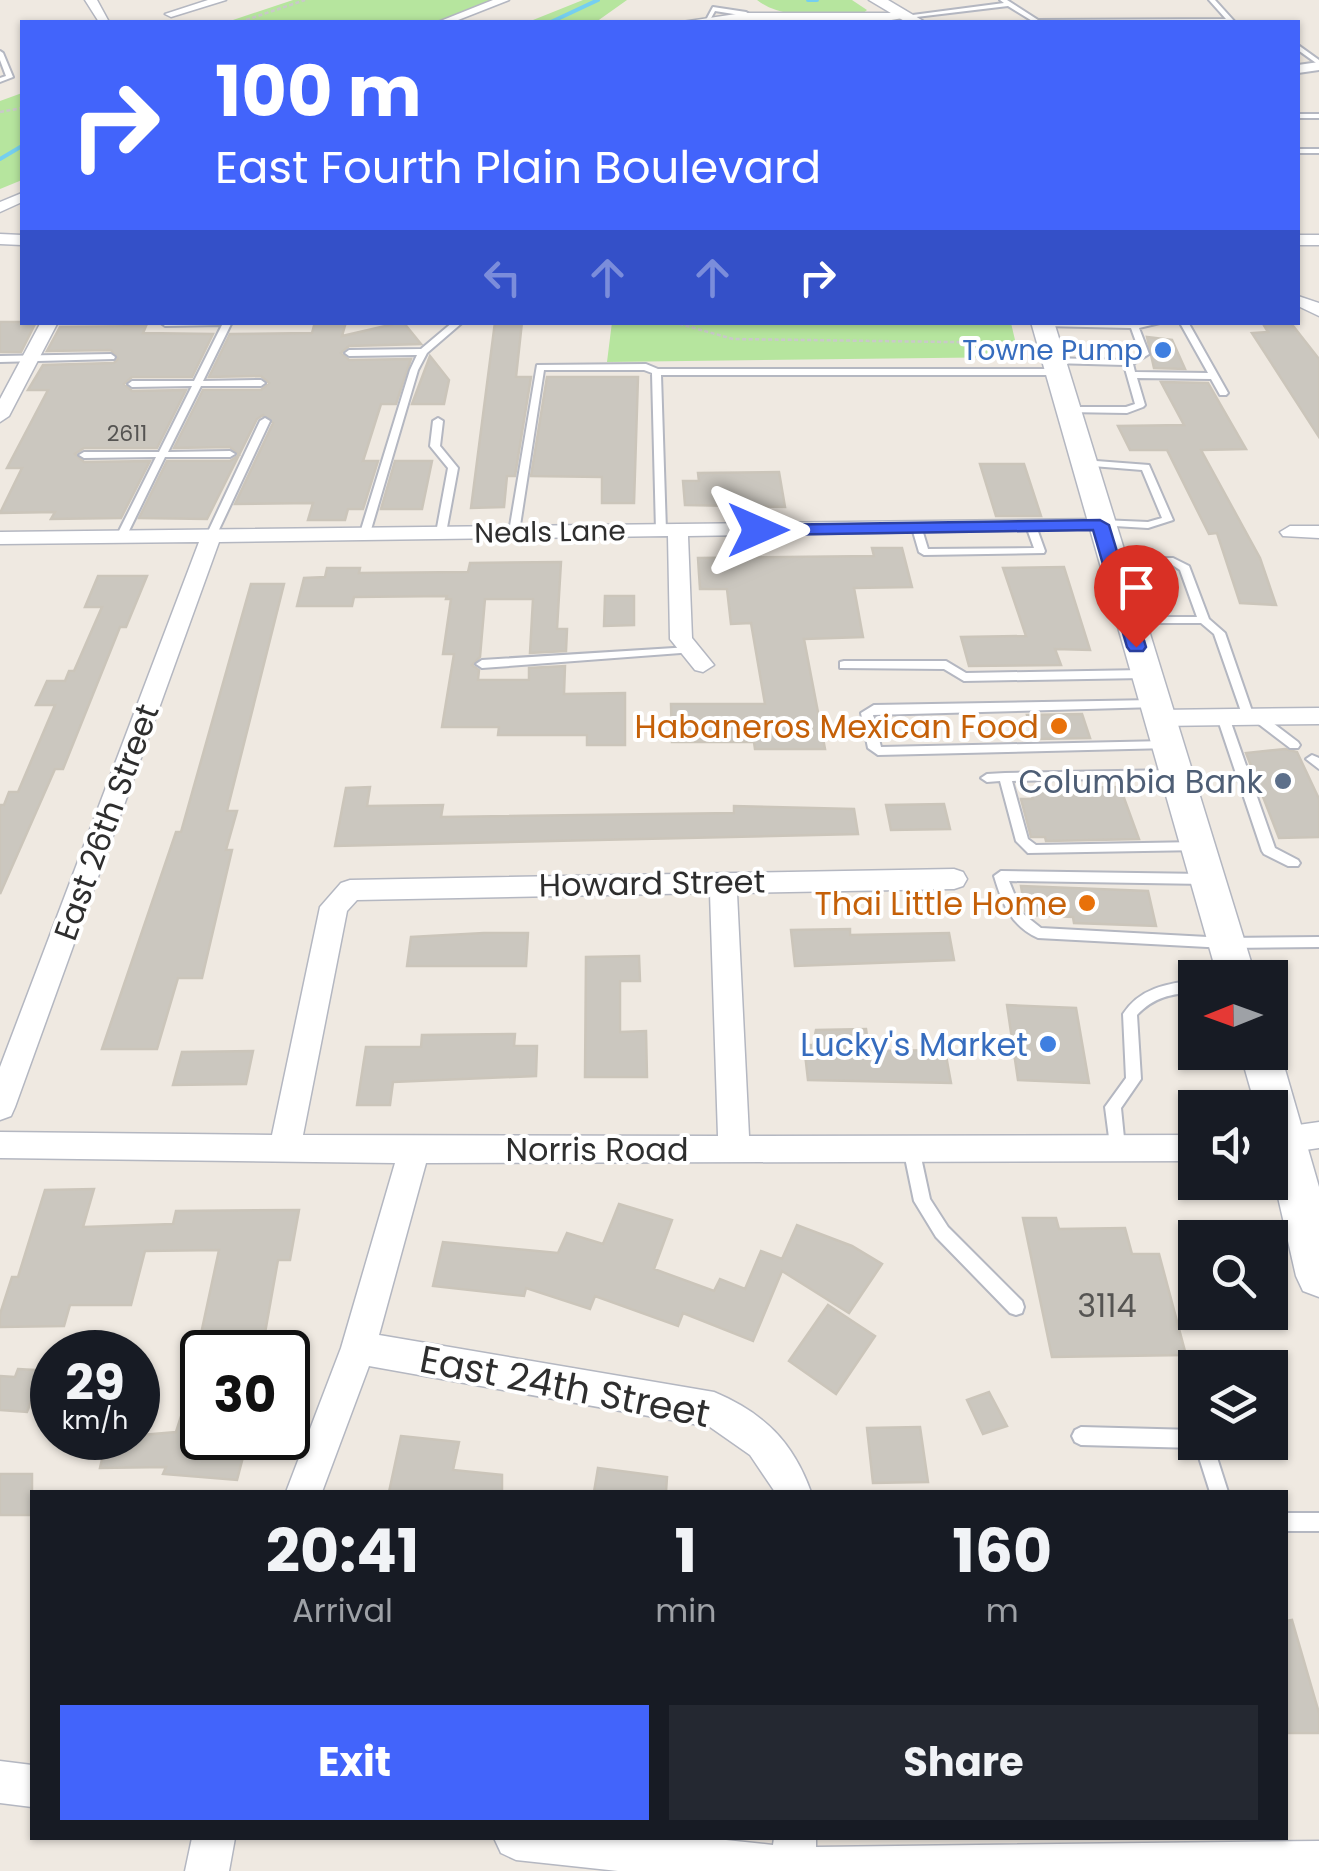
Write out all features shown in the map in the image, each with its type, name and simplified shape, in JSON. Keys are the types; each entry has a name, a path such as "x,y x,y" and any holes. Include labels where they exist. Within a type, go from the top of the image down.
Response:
{"main road":[{"path":"877,0 912,19"},
{"path":"1048,344 1231,960"},
{"path":"1267,1070 1292,1139 1319,1276"}],"street":[{"path":"171,14 220,0"},
{"path":"449,20 503,0"},
{"path":"694,20 711,14 814,19"},
{"path":"800,20 912,19"},
{"path":"0,416 48,325"},
{"name":"Neals Lane","path":"0,538 1100,524"},
{"path":"670,531 681,639 696,658"},
{"path":"1290,532 1319,532"},
{"name":"East 26th Street","path":"0,1108 211,536"},
{"path":"1160,723 1319,716"},
{"name":"Howard Street","path":"285,1148 334,907 350,890 954,879"},
{"path":"723,882 734,1149"},
{"name":"Norris Road","path":"0,1145 414,1150 1178,1148"},
{"path":"305,1490 358,1348 414,1150"},
{"name":"East 24th Street","path":"358,1348 714,1410 751,1428 782,1464 792,1490"},
{"path":"0,1782 30,1786"},
{"path":"207,1871 214,1840"},
{"path":"542,1840 794,1859 1319,1862"}],"lane":[{"path":"709,0 711,14"},
{"path":"1212,0 1230,20"},
{"path":"912,19 1006,2 1035,20"},
{"path":"1300,49 1319,65"},
{"path":"0,53 10,77 0,80"},
{"path":"121,537 225,325"},
{"path":"365,534 414,370 424,352 456,325"},
{"path":"514,532 540,367 646,367 656,372 1048,344 1088,329 1143,325"},
{"path":"1185,325 1224,393"},
{"path":"1048,344 1098,362 1122,362 1144,354 1134,326"},
{"path":"1096,350 1098,362"},
{"path":"1067,410 1135,408 1140,398 1133,376 1113,350"},
{"path":"349,353 424,352"},
{"path":"0,359 110,356"},
{"path":"656,372 670,531"},
{"path":"1133,376 1214,376"},
{"path":"132,384 262,383"},
{"path":"438,420 435,446 453,468 441,533"},
{"path":"211,536 265,421"},
{"path":"84,455 230,454"},
{"path":"1082,463 1146,466 1168,520 1148,525 1100,524"},
{"path":"1111,561 1180,563 1186,568 1204,620 1218,633 1243,717 1268,851 1293,863"},
{"path":"1128,620 1204,620"},
{"path":"482,664 696,658"},
{"path":"844,666 946,665 964,677 1160,723"},
{"path":"874,709 1160,723 884,752 874,748 868,713 874,709"},
{"path":"1243,717 1294,745"},
{"path":"987,778 1005,777 1160,723"},
{"path":"1005,777 1022,841 1033,850 1202,863"},
{"path":"1202,863 1000,876 1008,904 1020,924 1038,933 1226,943 1319,942"},
{"path":"1117,1148 1113,1107 1134,1079 1130,1014 1141,1000 1160,989 1178,987"},
{"path":"911,1148 922,1201 942,1232 1016,1307"},
{"path":"1081,1436 1178,1439"},
{"path":"1209,1460 1218,1490"},
{"path":"1288,1522 1319,1522"}],"path":[{"path":"246,20 305,0"},
{"path":"683,325 732,339 1048,344"}],"green space":[{"path":"293,0 504,0 440,20 233,20"},
{"path":"583,0 627,0 599,20 533,20"},
{"path":"757,0 852,0 867,10 860,16 806,16 780,11"},
{"path":"20,94 20,181 0,189 0,101"},
{"path":"612,325 1011,325 1019,357 607,362"}],"building":[{"path":"0,322 34,325 21,352 0,352"},
{"path":"314,325 345,325 342,336 405,325 421,344 349,346 341,353 349,360 411,359 396,404 381,404 363,461 378,461 363,509 348,509 345,520 308,520 313,503 235,504 273,423 263,415 257,419 239,455 230,447 174,448 203,390 261,390 269,383 261,376 209,377 230,334 312,333"},
{"path":"495,325 522,325 516,377 531,377 515,476 507,476 504,507 471,508"},
{"path":"1264,325 1292,325 1319,359 1319,437 1252,333 1268,332"},
{"path":"146,326 143,333 213,334 192,377 132,377 124,384 132,391 186,390 157,448 84,448 75,454 84,462 150,461 121,518 51,519 55,512 0,513 22,468 7,468 48,390 28,390 43,365 114,363 118,359 111,350 47,351 60,327"},
{"name":"Towne Pump","path":"1147,337 1172,340 1185,369 1154,368"},
{"path":"430,356 449,380 444,404 412,404"},
{"path":"547,377 638,377 634,503 602,503 602,477 531,476"},
{"path":"1161,382 1208,383 1246,449 1201,450 1260,558 1276,605 1240,603 1217,533 1209,534 1167,450 1130,450 1118,426 1184,425"},
{"path":"239,455 207,519 139,518 167,461 230,461"},
{"path":"395,461 432,461 422,509 381,509"},
{"path":"980,464 1024,464 1041,516 996,516"},
{"path":"779,472 785,507 685,505 683,481 699,481 698,473"},
{"path":"872,548 902,548 912,587 854,588 863,637 804,639 825,749 755,749 754,742 672,742 671,704 765,704 751,623 731,624 727,589 700,589 698,558 874,556"},
{"path":"561,562 557,629 567,629 566,651 530,653 533,599 485,599 480,657 472,665 479,670 478,680 529,680 529,668 565,666 564,694 625,693 625,745 587,745 587,735 498,735 499,727 442,727 454,654 443,654 451,599 447,596 354,597 352,606 297,606 304,578 325,577 327,568 360,568 359,573 468,572 470,563"},
{"path":"1064,567 1090,650 1055,649 1061,665 969,666 961,637 1026,636 1003,568"},
{"path":"98,576 147,576 126,627 120,627 63,769 55,769 0,894 0,805 4,805 9,792 18,792 55,705 36,705 47,681 65,681 69,671 74,671 102,607 85,607"},
{"path":"251,584 284,584 227,811 237,811 226,850 232,850 202,978 178,978 157,1049 102,1049 176,832 181,832"},
{"path":"605,596 634,596 634,625 604,626"},
{"name":"Habaneros Mexican Food","path":"1082,714 1090,738 1034,739 1027,715"},
{"name":"Columbia Bank","path":"1285,749 1297,752 1319,799 1319,837 1279,838 1246,753"},
{"path":"370,787 367,806 443,805 441,817 734,813 734,806 854,809 858,834 335,846 346,788"},
{"path":"1120,787 1139,839 1046,841 1045,837 1031,837 1021,799 1033,799 1030,789"},
{"path":"944,804 950,829 891,830 886,805"},
{"name":"Thai Little Home","path":"1021,886 1148,891 1156,926 1074,923 1073,917 1031,915 1025,911"},
{"path":"850,929 850,935 949,933 954,960 795,966 791,930"},
{"path":"528,933 526,966 407,966 411,937"},
{"path":"639,956 640,981 620,981 620,1032 646,1031 647,1077 585,1077 586,957"},
{"name":"Lucky's Market","path":"1007,1005 1076,1008 1089,1083 1018,1080"},
{"path":"866,1029 869,1051 945,1050 951,1083 808,1080 804,1045 813,1045 816,1030"},
{"path":"515,1034 514,1046 537,1046 536,1076 393,1082 390,1105 357,1105 366,1047 421,1047 422,1035"},
{"path":"253,1051 246,1084 173,1085 182,1052"},
{"path":"94,1189 83,1227 173,1224 176,1211 299,1210 290,1260 278,1260 266,1330 202,1330 219,1250 145,1251 131,1305 70,1305 64,1326 0,1327 0,1314 12,1277 18,1277 45,1190"},
{"path":"619,1204 672,1220 654,1269 714,1291 720,1279 745,1289 761,1251 782,1259 797,1225 852,1246 882,1264 849,1313 782,1271 753,1341 683,1313 678,1326 595,1296 590,1309 526,1288 524,1296 433,1286 443,1242 558,1253 567,1233 603,1244"},
{"path":"1023,1218 1056,1218 1059,1229 1125,1228 1132,1254 1159,1254 1185,1350 1178,1350 1178,1355 1052,1357"},
{"path":"828,1305 875,1336 836,1394 789,1361"},
{"path":"18,1369 30,1370 27,1412 0,1410 0,1376 15,1377"},
{"path":"989,1392 1007,1426 983,1434 967,1400"},
{"path":"180,1420 180,1460 242,1460 237,1480 163,1474 166,1467 100,1468 102,1460 160,1460 160,1433 176,1432"},
{"path":"920,1427 928,1482 873,1483 867,1428"},
{"path":"401,1436 459,1442 453,1470 502,1475 502,1490 389,1490"},
{"path":"598,1468 667,1477 666,1490 594,1490"},
{"path":"0,1474 32,1474 30,1515 0,1515"},
{"path":"1292,1620 1319,1713 1319,1733 1288,1733 1288,1621"}],"waterway":[{"path":"555,20 598,0"},
{"path":"808,0 817,0"},
{"path":"0,159 20,147"}],"place":[{"name":"Towne Pump","path":"1163,350"},
{"name":"Habaneros Mexican Food","path":"1059,726"},
{"name":"Columbia Bank","path":"1283,781"},
{"name":"Thai Little Home","path":"1087,903"},
{"name":"Lucky's Market","path":"1048,1044"}],"route":[{"path":"758,530 1100,525 1136,647"}]}
